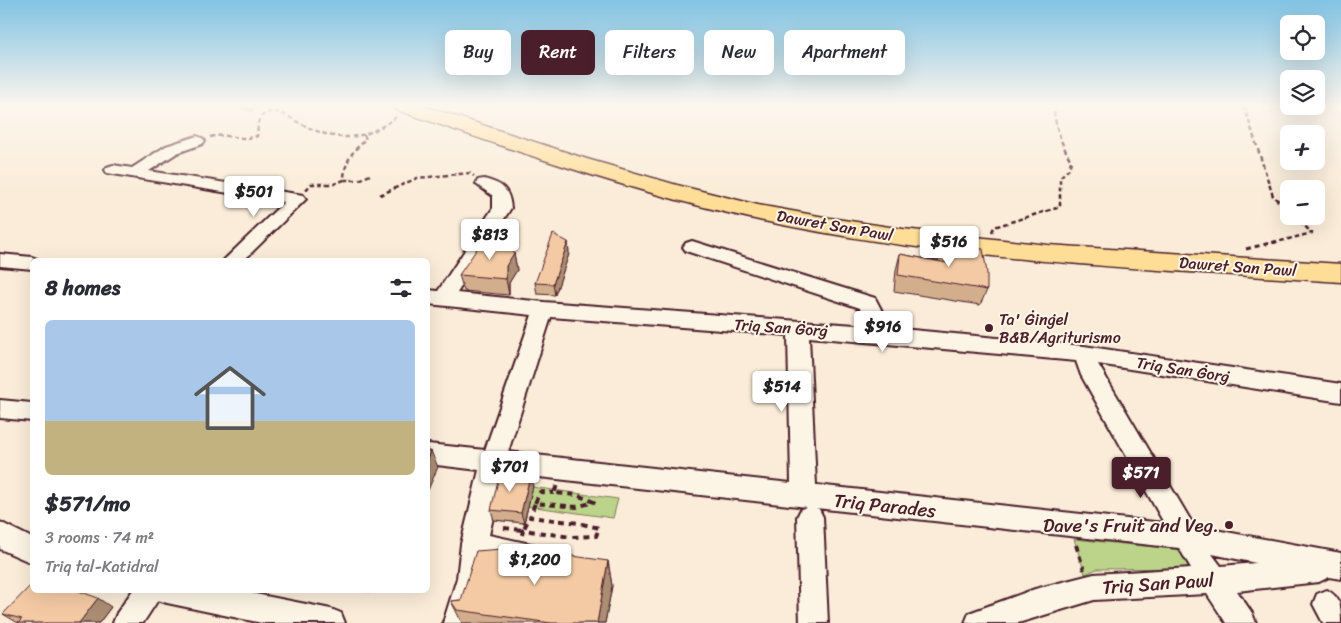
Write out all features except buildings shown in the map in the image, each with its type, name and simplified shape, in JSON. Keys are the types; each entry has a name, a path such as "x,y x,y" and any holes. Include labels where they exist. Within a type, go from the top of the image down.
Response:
{"highway":[{"name":"Dawret San Pawl","path":"493,135 623,177 758,212 876,233 1008,250 1341,273"},
{"name":"Dawret San Pawl","path":"528,135 609,162 763,202 878,221 990,235 1341,260"}],"street":[{"path":"135,174 155,158 197,140"},
{"path":"113,170 297,199"},
{"path":"436,298 502,208 501,194 484,184"},
{"path":"235,258 297,199"},
{"path":"692,247 868,303 884,335"},
{"path":"0,260 30,263"},
{"name":"Triq San Ġorġ","path":"436,298 544,309 884,335 1084,354 1341,393"},
{"path":"457,623 471,578 474,544 493,462 544,309"},
{"path":"798,328 814,623"},
{"path":"1084,354 1089,368 1186,537 1216,580 1242,623"},
{"path":"0,409 30,412"},
{"name":"Triq Parades","path":"430,454 562,469 807,507 1064,524 1186,537 1341,567"},
{"path":"0,534 8,540 30,550"},
{"path":"474,544 521,541 545,556"},
{"name":"Triq San Pawl","path":"979,623 1035,603 1094,587 1216,580 1341,567"},
{"path":"127,623 147,593"},
{"path":"182,593 332,623"}],"path":[{"path":"197,140 215,135"},
{"path":"226,135 250,139 256,135"},
{"path":"328,135 349,138 364,135"},
{"path":"344,180 344,173 351,153 366,139 364,135"},
{"path":"990,235 994,227 1060,207 1060,177 1069,169 1070,161 1060,135"},
{"path":"1253,135 1273,196 1280,203"},
{"path":"380,195 417,178 470,172 484,184"},
{"path":"297,199 311,184 334,184 344,180 359,180 370,175"},
{"path":"1229,253 1312,233 1304,225"},
{"path":"554,494 562,469"},
{"path":"521,541 535,503 540,492 577,495 594,502 576,507 535,503"},
{"path":"504,528 521,541 596,536 599,528 578,523 530,517"},
{"path":"1064,524 1074,538 1085,574 1083,590"}],"green space":[{"path":"503,483 618,499 613,518 528,506 524,523 492,520"},
{"path":"1074,539 1184,550 1194,568 1097,569 1085,574"}],"place":[{"name":"Ta' Ġinġel B&B/Agriturismo","path":"989,328"},
{"name":"Dave's Fruit and Veg.","path":"1229,525"}]}
